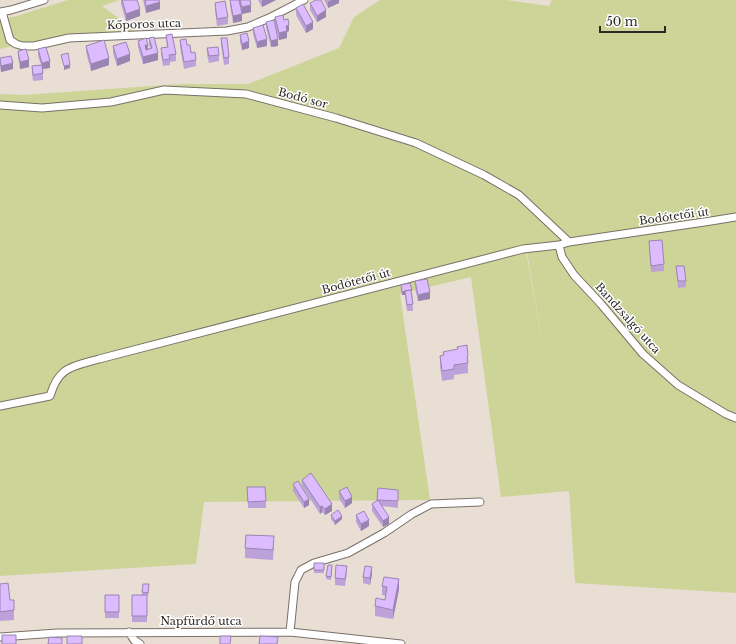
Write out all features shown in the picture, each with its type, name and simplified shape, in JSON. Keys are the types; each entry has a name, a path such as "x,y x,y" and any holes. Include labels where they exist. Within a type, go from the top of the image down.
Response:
{"street":[{"name":"Kőporos utca","path":"44,0 1,12 10,40 16,44 34,46 69,38 227,31 248,27 304,0"},
{"name":"Bodó sor","path":"0,105 42,108 111,102 164,90 246,94 336,118 416,143 484,175 519,195 569,242"},
{"name":"Bodótetői út","path":"0,406 50,396 55,382 61,374 71,368 99,359 523,249 559,245 569,242 736,217"},
{"name":"Bandzsalgó utca","path":"559,245 562,257 574,275 601,304 642,354 678,385 726,414 736,418"},
{"path":"290,632 295,582 301,570 314,563 348,553 431,504 480,502"},
{"path":"129,632 134,640 140,644"},
{"name":"Napfürdő utca","path":"0,637 57,633 290,632 401,644"}],"green space":[{"path":"68,0 120,0 102,6 137,32 50,38 0,49 0,19 17,16"},
{"path":"380,0 507,0 549,6 552,0 736,0 736,220 526,251 546,364 527,252 736,221 736,593 575,583 569,491 501,497 471,277 400,294 430,500 204,502 196,564 0,576 0,94 23,95 180,84 248,84 339,48 354,17"}],"building":[{"path":"122,0 137,0 140,9 126,14"},
{"path":"145,0 159,0 160,2 146,6"},
{"path":"230,0 239,0 242,14 233,16"},
{"path":"240,0 250,0 251,5 242,7"},
{"path":"316,0 321,0 326,10 317,16 310,3"},
{"path":"225,1 228,17 217,19 215,3"},
{"path":"303,4 313,22 306,26 296,8"},
{"path":"283,15 284,20 288,19 289,25 286,26 287,31 279,33 275,17"},
{"path":"274,20 278,39 271,41 266,22"},
{"path":"263,25 267,39 257,42 253,28"},
{"path":"247,33 249,41 242,44 240,35"},
{"path":"172,34 176,54 169,55 170,59 163,60 161,48 168,47 166,35"},
{"path":"154,37 158,53 143,57 138,41 146,38 148,45 145,45 146,50 152,48 149,38"},
{"path":"221,38 227,38 229,57 224,58"},
{"path":"186,39 187,45 190,45 191,53 195,52 196,60 184,62 180,40"},
{"path":"104,40 109,58 91,64 86,46"},
{"path":"126,42 130,54 117,59 113,46"},
{"path":"46,47 50,61 42,63 38,49"},
{"path":"218,47 219,55 209,56 207,48"},
{"path":"26,49 29,60 20,62 18,51"},
{"path":"68,53 70,65 64,66 61,55"},
{"path":"11,56 13,63 1,66 0,58"},
{"path":"42,65 43,73 33,75 32,66"},
{"path":"662,240 664,264 651,266 649,241"},
{"path":"676,266 684,266 686,281 678,281"},
{"path":"427,279 430,292 418,295 415,281"},
{"path":"410,283 412,290 402,292 401,285"},
{"path":"411,290 413,304 407,305 405,291"},
{"path":"467,345 468,363 454,365 454,369 442,371 440,356 444,355 443,352 458,349 457,347"},
{"path":"311,473 332,504 325,509 322,506 320,507 302,480"},
{"path":"298,481 309,499 304,502 293,484"},
{"path":"247,487 265,487 266,501 248,502"},
{"path":"347,487 352,497 345,501 339,491"},
{"path":"378,488 398,490 398,501 377,500"},
{"path":"378,500 389,517 383,521 372,504"},
{"path":"338,510 342,516 335,521 331,515"},
{"path":"364,511 369,520 361,524 356,515"},
{"path":"246,535 274,536 273,550 245,548"},
{"path":"314,563 324,563 324,570 314,570"},
{"path":"328,565 332,565 331,577 326,576"},
{"path":"336,565 347,566 345,579 335,578"},
{"path":"365,566 372,567 370,578 363,577"},
{"path":"384,577 399,579 393,610 375,606 376,598 385,600 387,587 382,586"},
{"path":"8,583 10,600 14,600 14,610 0,612 0,584"},
{"path":"143,584 149,584 148,593 142,592"},
{"path":"105,595 119,595 119,612 105,612"},
{"path":"132,595 147,595 147,616 132,616"},
{"path":"2,635 16,635 16,644 2,644"},
{"path":"67,636 82,636 82,644 67,644"},
{"path":"220,636 231,636 230,644 220,644"},
{"path":"260,636 278,637 277,644 259,644"},
{"path":"49,637 62,638 62,644 48,644"}]}
